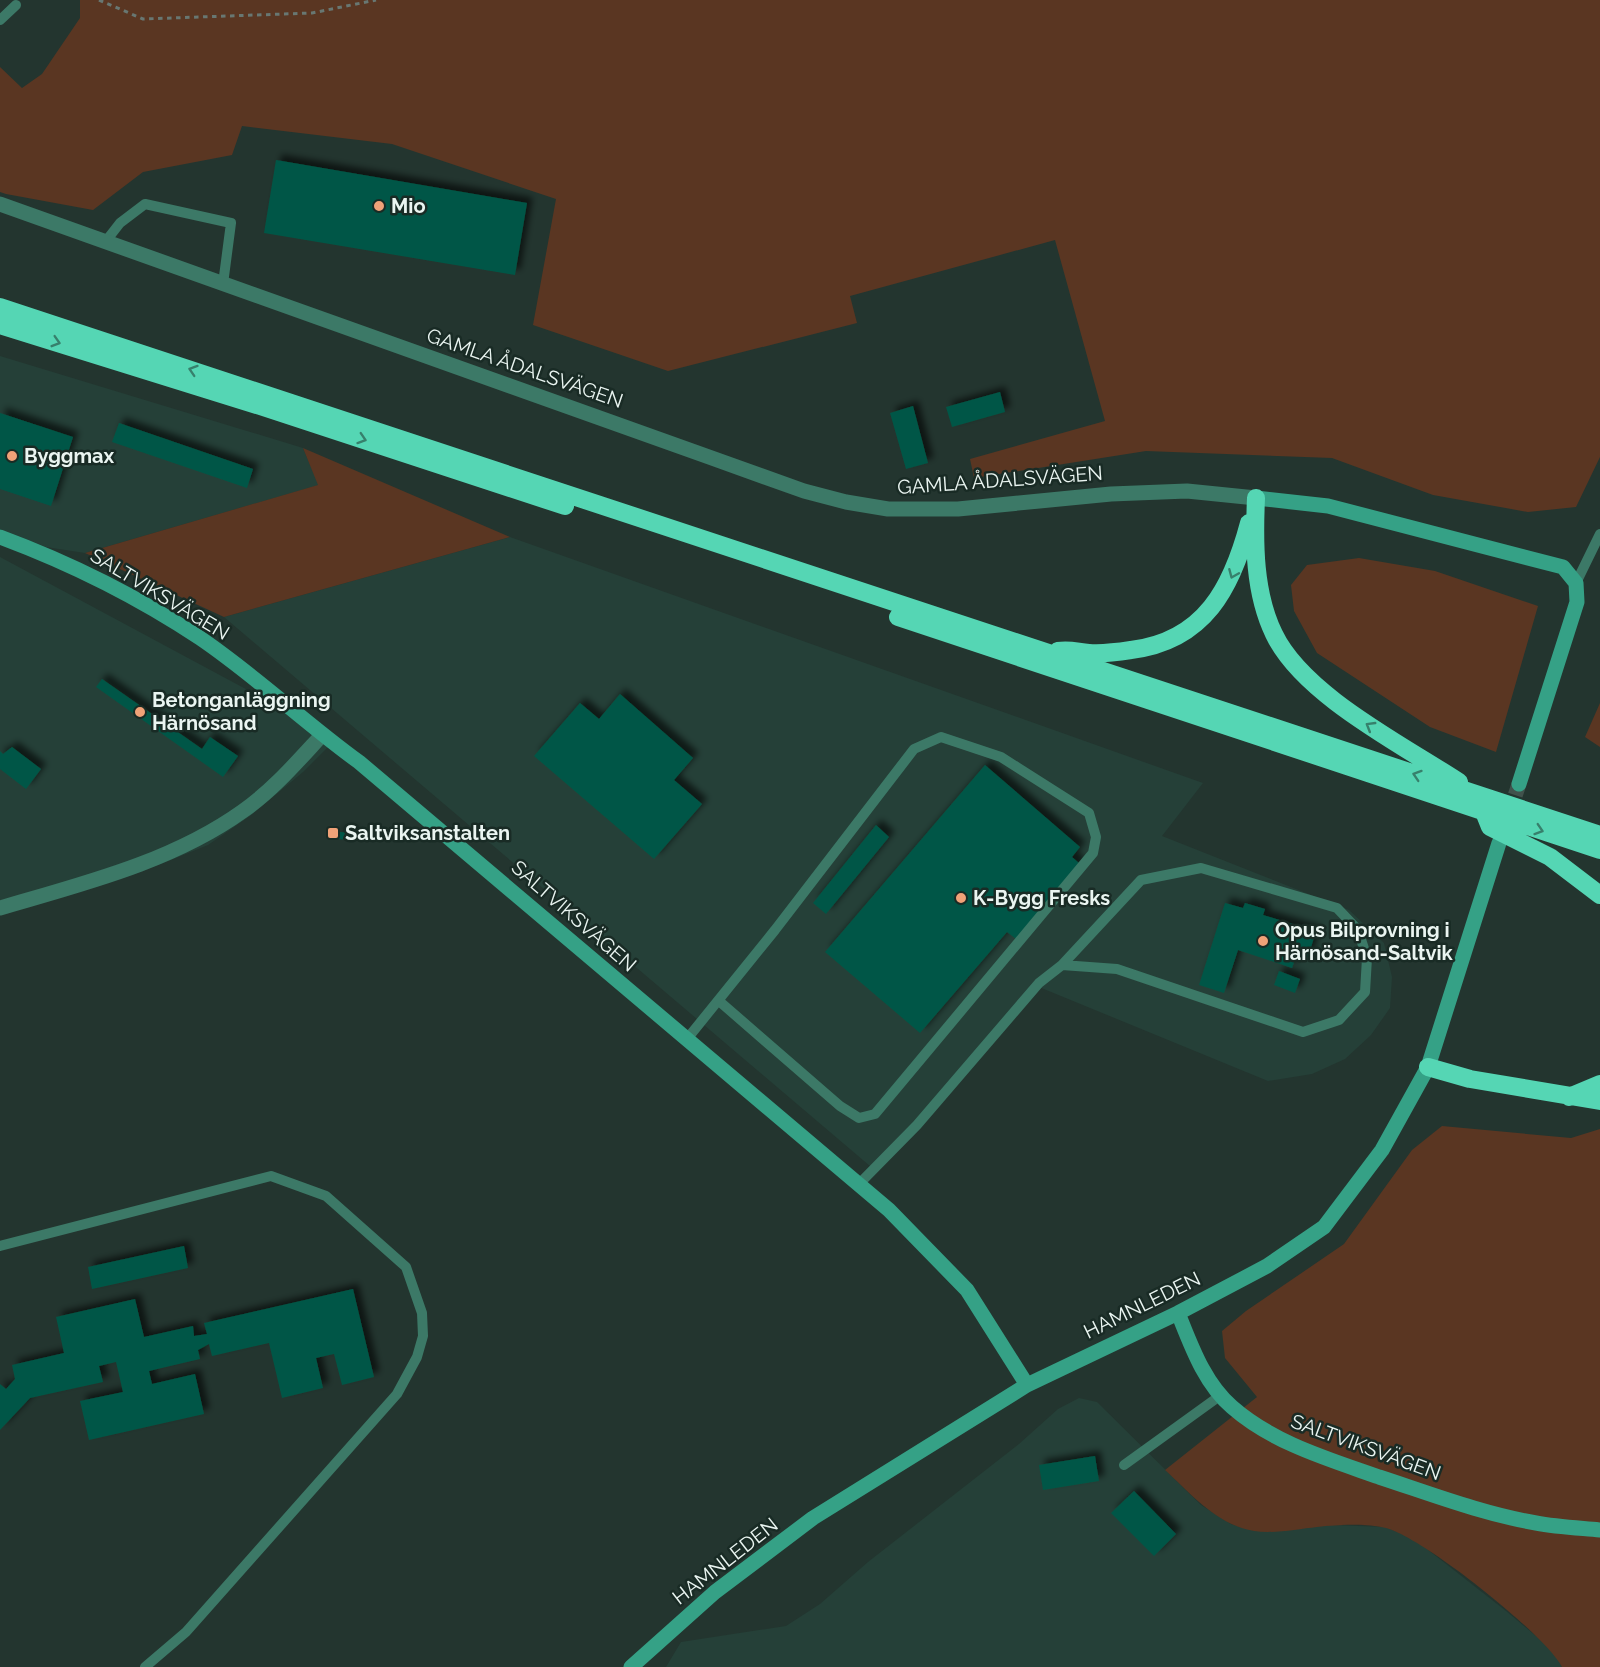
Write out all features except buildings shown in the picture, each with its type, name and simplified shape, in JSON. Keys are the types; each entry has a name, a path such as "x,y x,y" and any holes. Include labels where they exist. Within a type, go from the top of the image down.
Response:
{"highway":[{"path":"0,307 1047,653 1488,806 1600,850"},
{"path":"0,325 260,406 1488,806 1600,835"},
{"path":"1047,653 1070,649 1090,653 1133,650 1157,643 1195,623 1228,585 1241,556 1256,498"},
{"path":"1256,498 1256,547 1265,609 1274,635 1295,663 1319,688 1362,721 1468,788 1488,806 1490,827 1550,857 1600,895"},
{"path":"1428,1067 1470,1079 1600,1101"},
{"path":"1569,1097 1600,1084"}],"street":[{"name":"GAMLA ÅDALSVÄGEN","path":"0,204 762,476 846,502 888,509 958,509 1111,494 1187,491 1256,498 1328,506 1537,559 1563,567 1576,583"},
{"name":"SALTVIKSVÄGEN","path":"0,537 71,566 166,617 201,639 272,692 322,735 359,762 889,1210 967,1290 1027,1385"},
{"path":"1518,784 1574,612 1576,583"},
{"path":"0,908 135,865 216,829 268,792 322,735"},
{"name":"HAMNLEDEN","path":"631,1667 715,1592 813,1518 1027,1385 1178,1313 1288,1254 1324,1227 1337,1213 1382,1150 1428,1067 1499,843"},
{"name":"SALTVIKSVÄGEN","path":"1178,1313 1194,1352 1210,1381 1230,1406 1253,1423 1287,1442 1334,1461 1498,1515 1537,1524 1600,1530"}],"lane":[{"path":"0,20 16,5"},
{"path":"106,241 120,223 145,204 231,223 223,284"},
{"path":"1576,583 1600,534"},
{"path":"687,1039 914,749 941,737 1001,756 1089,813 1096,837 1093,853 875,1114 859,1118 840,1106 719,1001"},
{"path":"859,1184 917,1125 1039,983 1062,965 1141,880 1201,868 1337,908 1358,930 1367,958 1365,992 1339,1020 1303,1032 1117,969 1062,965"},
{"path":"0,1246 271,1176 326,1196 406,1267 422,1313 423,1336 417,1358 398,1394 186,1632 145,1667"},
{"path":"1124,1464 1221,1395"}],"path":[{"path":"99,0 143,19 312,13 376,0"}],"shaded area":[{"path":"80,0 1600,0 1600,457 1576,507 1528,512 1433,495 1332,458 1146,451 974,478 970,459 1105,421 1055,240 850,296 857,323 668,371 533,325 556,199 392,144 242,126 232,155 143,172 93,210 0,192 0,67 22,88 42,74 80,18"},
{"path":"0,356 303,448 319,485 85,553 46,547 0,529"},
{"path":"303,448 510,537 224,617 85,553 318,485"},
{"path":"510,537 1203,783 1162,836 1349,910 1384,943 1392,977 1390,1008 1371,1035 1345,1059 1312,1074 1268,1081 1039,987 877,1172 224,617"},
{"path":"0,557 337,738 303,772 250,816 208,845 161,864 0,911"},
{"path":"1359,558 1435,571 1538,606 1496,752 1430,727 1317,653 1294,611 1291,585 1307,565"},
{"path":"1600,703 1600,747 1585,737"},
{"path":"1442,1126 1571,1138 1600,1129 1600,1667 1562,1667 1532,1633 1481,1588 1403,1535 1378,1526 1360,1525 1270,1532 1241,1528 1205,1507 1165,1470 1257,1397 1225,1358 1222,1331 1246,1311 1344,1244 1412,1150"},
{"path":"1079,1398 1097,1402 1201,1505 1231,1524 1255,1531 1332,1525 1385,1527 1413,1538 1555,1652 1562,1667 666,1667 681,1642 786,1626 820,1604 868,1562 1019,1444 1058,1409"}],"tunnel":[{"path":"1508,817 1519,784"}],"place":[{"name":"Mio","path":"379,206"},
{"name":"Byggmax","path":"12,456"},
{"name":"Betonganläggning Härnösand","path":"140,712"},
{"name":"Saltviksanstalten","path":"333,833"},
{"name":"K-Bygg Fresks","path":"961,898"},
{"name":"Opus Bilprovning i Härnösand-Saltvik","path":"1263,941"}]}
